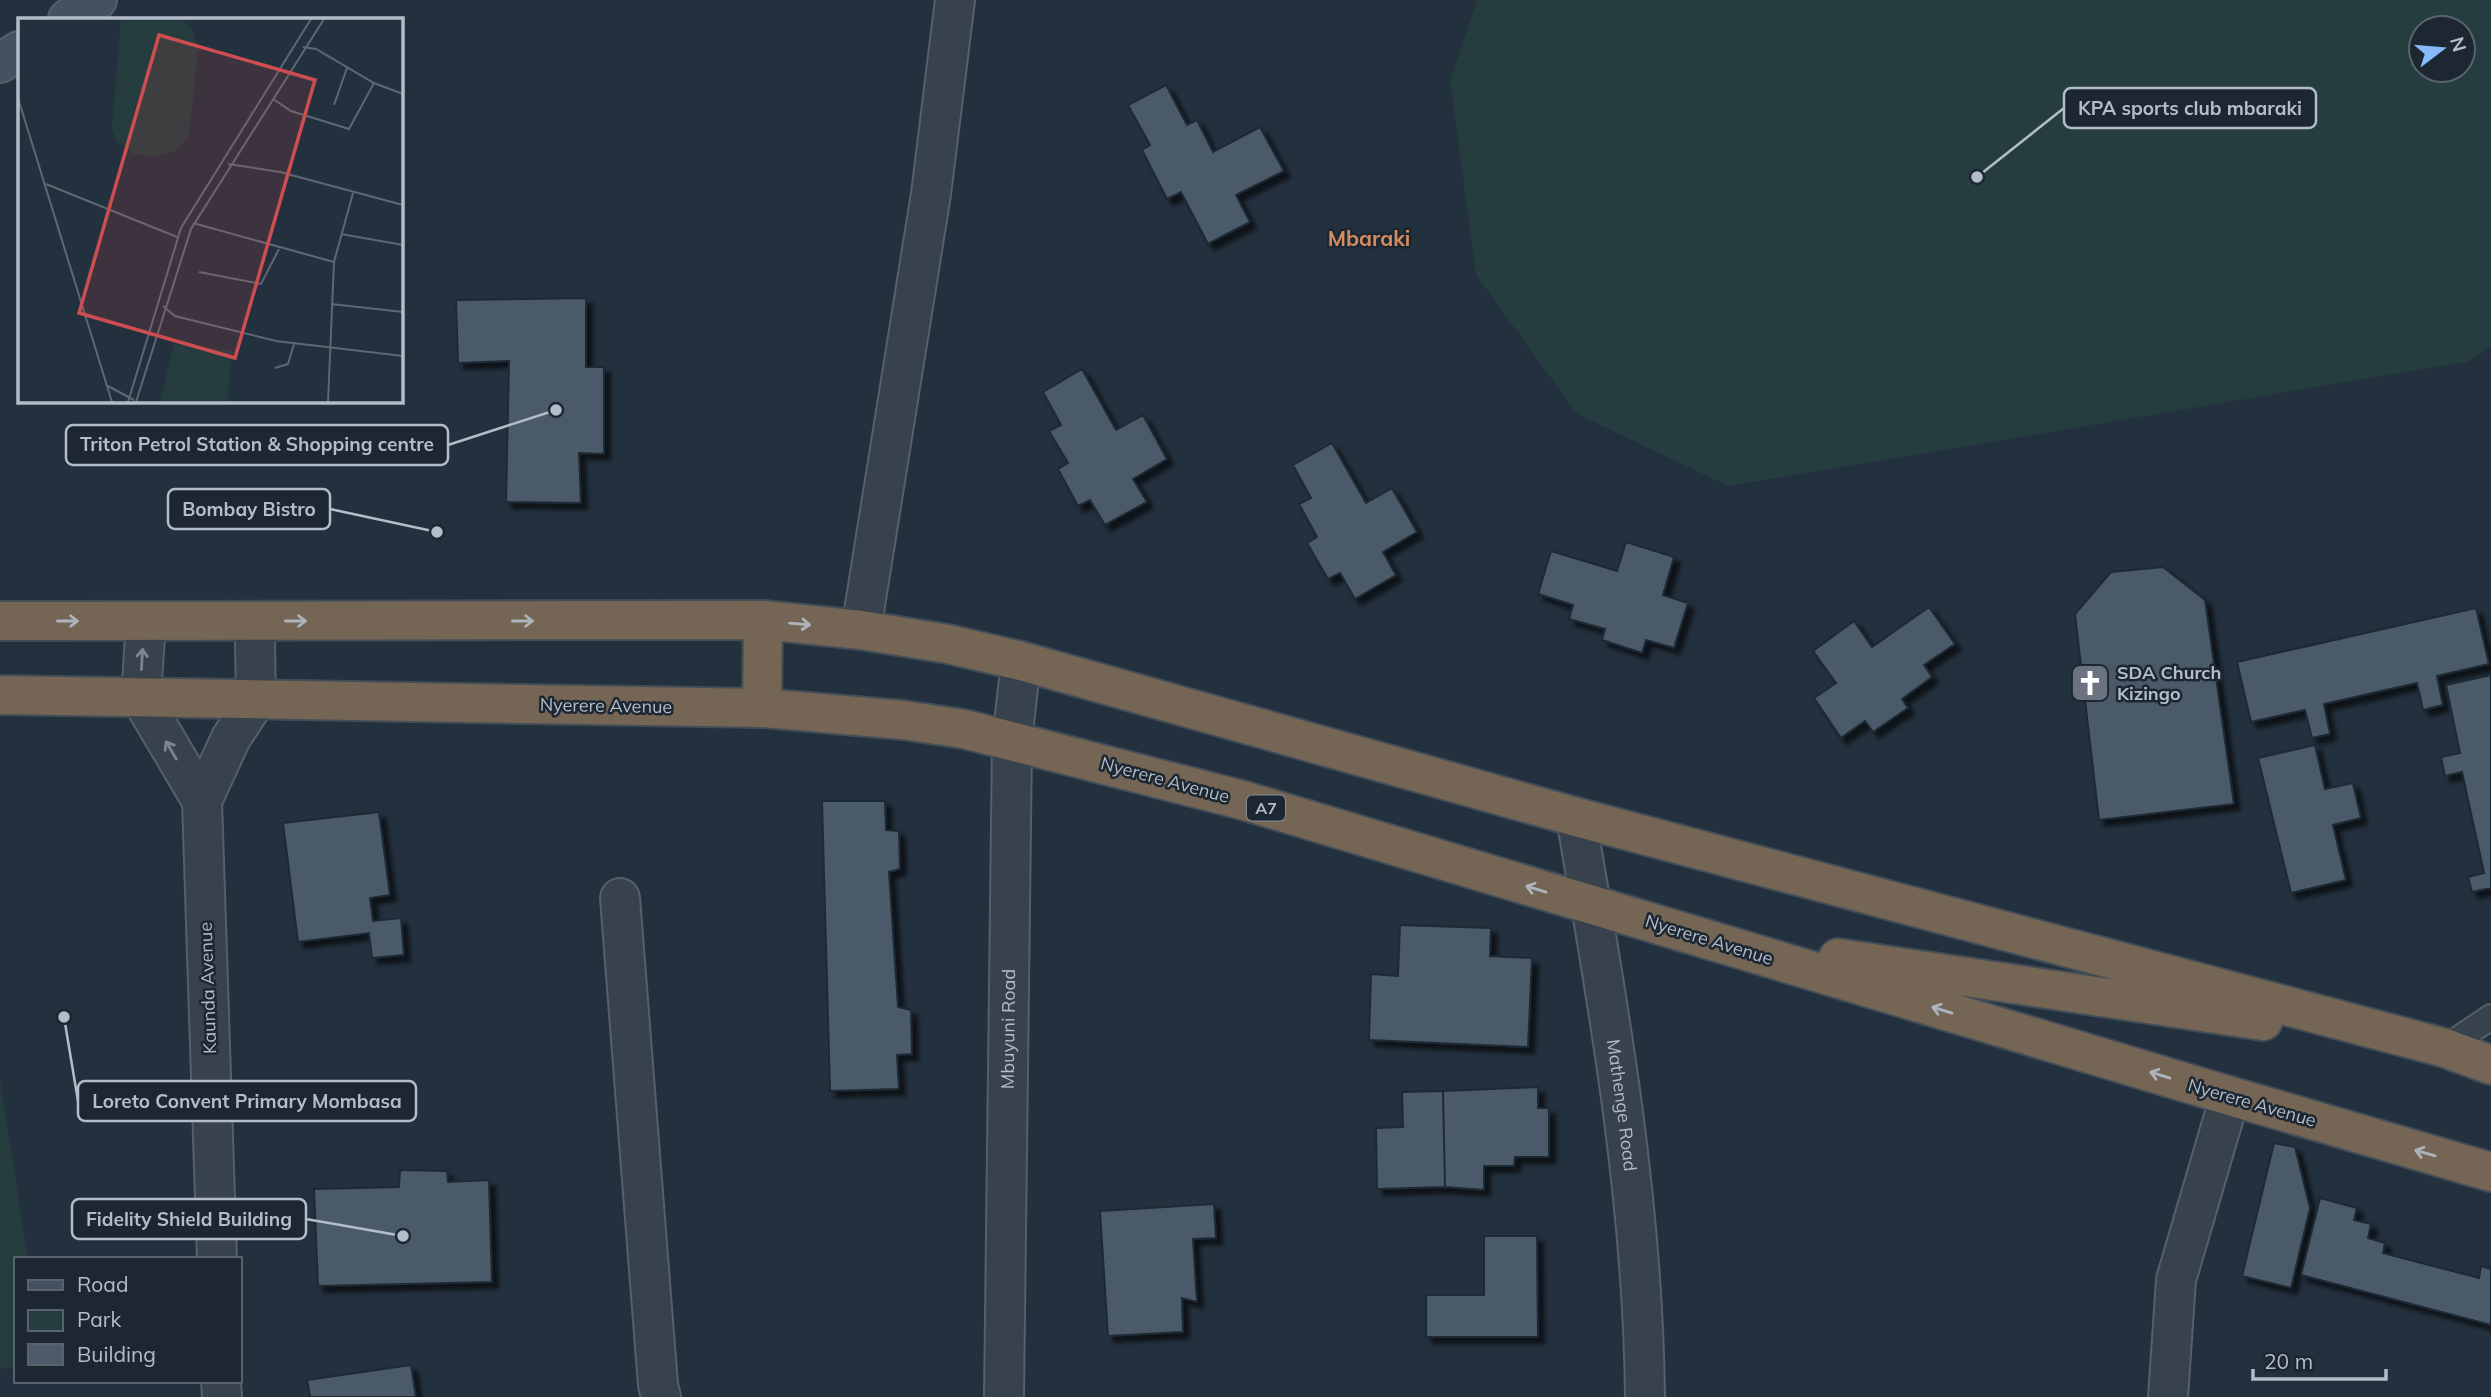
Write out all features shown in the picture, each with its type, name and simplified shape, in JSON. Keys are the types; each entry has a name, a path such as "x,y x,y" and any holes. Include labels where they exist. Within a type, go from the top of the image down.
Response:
{"highway":[{"path":"762,708 763,620"},
{"path":"0,621 763,620 861,630 948,644 1021,661 1576,817 2445,1048 2491,1065"},
{"name":"Nyerere Avenue","path":"0,695 762,708 903,720 964,729 1242,800 2491,1172"},
{"path":"1702,938 2445,1048"}],"main road":[{"path":"70,18 97,0"},
{"path":"0,63 18,52"}],"street":[{"path":"861,630 931,194 956,0"},
{"path":"141,698 146,621"},
{"path":"256,700 255,645 258,621"},
{"name":"Mbuyuni Road","path":"1004,1397 1012,741 1021,661"},
{"name":"Kaunda Avenue","path":"141,698 202,801"},
{"name":"Kaunda Avenue","path":"217,1257 202,801 231,738 256,700"},
{"name":"Mathenge Road","path":"1576,817 1623,1100 1644,1329 1645,1397"},
{"path":"620,898 661,1397"},
{"path":"2168,1397 2176,1280 2230,1096"}],"lane":[{"path":"2445,1048 2491,1017"}],"green space":[{"path":"1477,0 2491,0 2491,347 2467,362 1728,486 1577,414 1476,275 1450,80"},
{"path":"0,1079 28,1257 14,1257 14,1367 0,1369"}],"building":[{"path":"1166,85 1187,125 1197,120 1213,152 1260,127 1284,171 1236,195 1250,222 1208,244 1181,192 1167,199 1142,150 1150,145 1128,105"},
{"path":"586,298 586,367 604,367 604,454 579,453 581,503 506,502 509,361 458,363 456,300"},
{"path":"1082,369 1116,430 1143,415 1167,459 1133,479 1147,502 1105,525 1090,500 1078,506 1058,469 1068,463 1049,431 1061,425 1043,392"},
{"path":"1332,443 1366,503 1392,488 1417,532 1383,552 1396,575 1355,599 1340,573 1328,579 1307,543 1317,537 1299,504 1311,498 1293,465"},
{"path":"1626,542 1674,557 1663,595 1688,603 1674,648 1646,640 1642,653 1602,640 1605,629 1569,619 1573,605 1538,594 1551,551 1617,571"},
{"path":"2163,567 2205,600 2234,804 2099,820 2075,614 2111,572"},
{"path":"1929,607 1955,644 1924,665 1932,677 1902,699 1908,708 1873,732 1865,721 1841,738 1814,698 1836,683 1813,651 1854,621 1872,647"},
{"path":"2476,608 2489,664 2437,676 2443,705 2423,710 2417,683 2324,704 2330,734 2312,738 2305,710 2251,722 2237,662"},
{"path":"2491,675 2491,888 2472,892 2468,877 2484,873 2462,772 2445,776 2441,757 2460,753 2446,685"},
{"path":"2315,745 2325,789 2353,783 2361,818 2333,825 2346,880 2291,893 2258,758"},
{"path":"822,801 885,801 886,830 899,831 900,869 889,872 898,1007 911,1010 912,1054 897,1055 899,1089 830,1091"},
{"path":"379,812 390,895 370,898 373,921 401,918 404,955 372,958 369,933 298,942 283,823"},
{"path":"1400,925 1491,928 1490,956 1532,958 1528,1047 1369,1040 1371,974 1398,976"},
{"path":"1538,1087 1538,1108 1549,1108 1549,1157 1515,1157 1514,1166 1484,1166 1484,1190 1445,1187 1443,1091"},
{"path":"1443,1091 1445,1187 1377,1189 1376,1128 1403,1127 1402,1092"},
{"path":"2274,1143 2295,1147 2310,1208 2291,1288 2242,1276"},
{"path":"400,1170 447,1171 448,1182 489,1180 492,1282 318,1286 314,1189 399,1187"},
{"path":"2320,1198 2357,1208 2354,1220 2371,1224 2368,1238 2385,1243 2383,1253 2479,1278 2481,1266 2491,1269 2491,1325 2301,1275"},
{"path":"1214,1204 1216,1238 1193,1239 1197,1302 1182,1298 1183,1332 1108,1336 1100,1211"},
{"path":"1484,1236 1537,1236 1538,1337 1426,1337 1426,1295 1484,1295"},
{"path":"411,1365 416,1397 310,1397 307,1380"}],"place":[{"name":"KPA sports club mbaraki","path":"1977,177"},
{"name":"Triton Petrol Station & Shopping centre","path":"556,410"},
{"name":"Bombay Bistro","path":"437,532"},
{"name":"SDA Church Kizingo","path":"2090,683"},
{"name":"Loreto Convent Primary Mombasa","path":"64,1017"},
{"name":"Fidelity Shield Building","path":"403,1236"}],"district":[{"name":"Mbaraki","path":"1369,239"}]}
